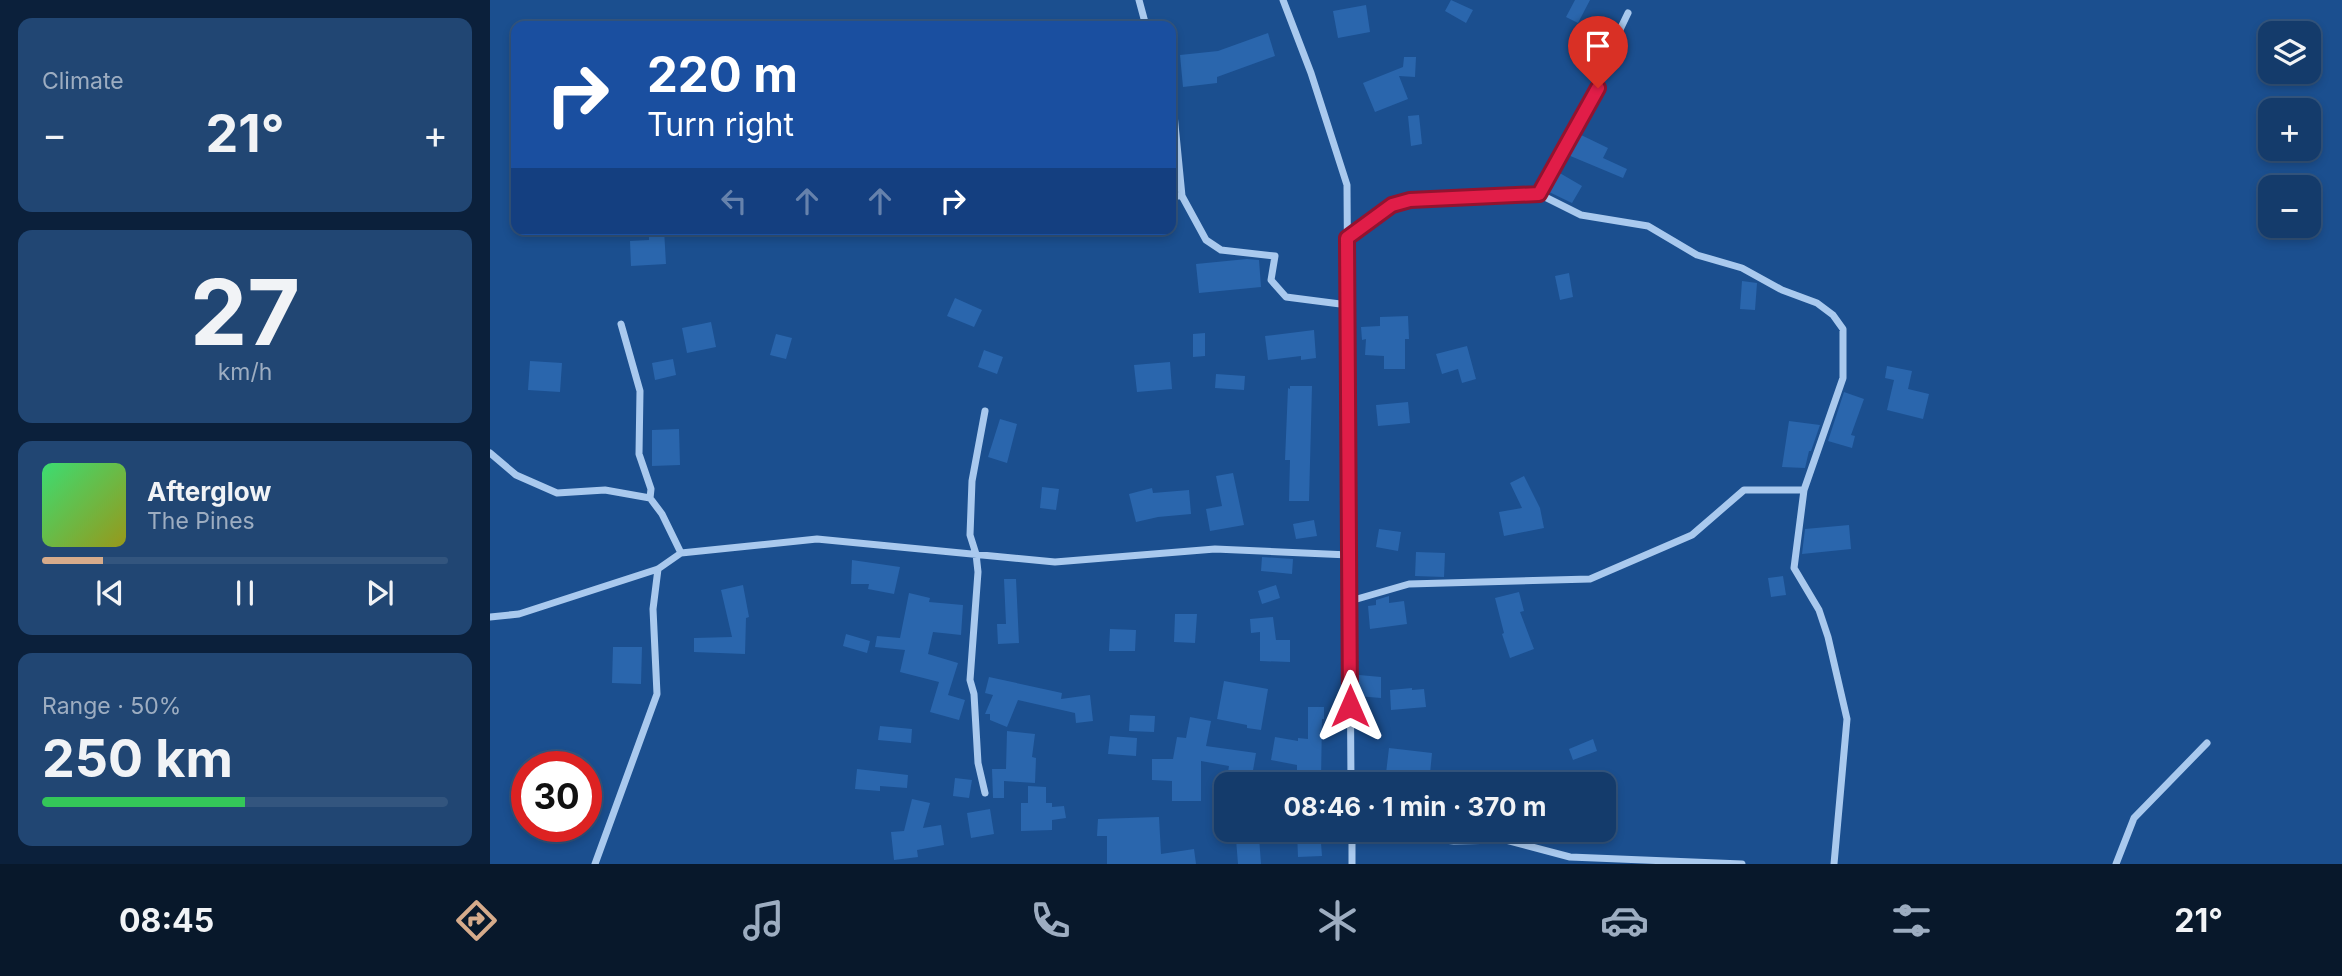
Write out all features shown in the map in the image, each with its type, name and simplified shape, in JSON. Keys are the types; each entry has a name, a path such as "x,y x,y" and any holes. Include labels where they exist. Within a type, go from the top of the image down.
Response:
{"street":[{"path":"1139,0 1145,21"},
{"path":"1283,0 1324,109 1347,185 1351,772"},
{"path":"1539,194 1598,88 1602,67 1628,13"},
{"path":"1176,134 1182,196 1206,240 1221,250 1275,256 1271,279 1286,297 1348,305"},
{"path":"1347,238 1392,205 1410,200 1539,194 1581,215 1648,226 1697,255 1742,268 1782,290 1817,303 1833,316 1843,329 1843,378 1804,491 1794,568 1819,610 1847,719 1834,864"},
{"path":"1176,196 1182,196"},
{"path":"621,324 640,391 639,454 651,489 649,498"},
{"path":"985,411 972,481 970,535 978,572 970,680 974,694 978,763 985,793"},
{"path":"490,453 516,475 557,493 606,489 649,498 662,513 681,553"},
{"path":"1350,601 1409,584 1590,579 1692,536 1744,489 1804,491"},
{"path":"490,617 519,614 658,569 681,553 817,539 1055,562 1215,549 1349,555"},
{"path":"595,864 657,694 653,609 658,569"},
{"path":"2116,864 2134,818 2207,743"},
{"path":"1352,842 1352,864"},
{"path":"1514,842 1570,857 1742,864"}],"building":[{"path":"1451,0 1473,10 1466,23 1445,11"},
{"path":"1575,0 1590,0 1578,23 1566,17"},
{"path":"1366,5 1370,32 1338,38 1333,11"},
{"path":"1268,33 1275,56 1217,77 1217,83 1183,87 1180,55 1218,51"},
{"path":"1404,57 1416,57 1415,77 1399,76 1408,99 1375,112 1363,83 1403,67"},
{"path":"1419,115 1422,144 1411,146 1408,116"},
{"path":"1579,134 1608,148 1603,158 1627,169 1623,178 1568,155"},
{"path":"1558,172 1582,186 1572,203 1547,191"},
{"path":"649,235 664,235 666,264 631,266 630,241 649,240"},
{"path":"1259,260 1261,287 1199,293 1196,264"},
{"path":"1569,273 1573,297 1560,300 1555,276"},
{"path":"1742,281 1757,283 1755,310 1740,309"},
{"path":"955,298 982,310 974,327 947,316"},
{"path":"1408,316 1409,339 1405,339 1405,369 1384,369 1384,356 1365,355 1366,339 1362,340 1361,327 1380,326 1380,317"},
{"path":"711,322 716,347 687,353 682,328"},
{"path":"1314,330 1316,358 1301,360 1301,356 1268,360 1265,336"},
{"path":"1205,333 1205,356 1193,357 1193,334"},
{"path":"776,334 792,338 786,359 770,355"},
{"path":"1467,346 1476,379 1462,383 1458,369 1442,374 1436,354"},
{"path":"984,350 1003,357 997,374 978,367"},
{"path":"673,359 676,375 655,380 652,363"},
{"path":"530,361 562,363 560,392 528,390"},
{"path":"1170,362 1172,389 1137,392 1134,365"},
{"path":"1887,366 1912,371 1908,389 1929,394 1923,419 1887,410 1894,380 1885,378"},
{"path":"1216,374 1245,376 1244,390 1215,388"},
{"path":"1290,386 1312,386 1309,501 1289,501 1290,460 1285,460"},
{"path":"1844,392 1864,399 1851,435 1855,436 1852,448 1828,441"},
{"path":"1408,402 1410,423 1378,426 1376,405"},
{"path":"1000,419 1017,424 1007,463 988,457"},
{"path":"1789,421 1820,425 1805,468 1782,467"},
{"path":"679,429 680,465 652,466 652,430"},
{"path":"1233,473 1244,525 1210,531 1206,509 1222,506 1216,476"},
{"path":"1524,476 1540,508 1544,528 1504,536 1499,512 1522,508 1510,483"},
{"path":"1042,487 1059,489 1056,510 1040,508"},
{"path":"1152,488 1153,493 1189,490 1191,514 1136,522 1129,494"},
{"path":"1314,520 1317,536 1296,539 1293,524"},
{"path":"1849,525 1851,549 1802,554 1805,529"},
{"path":"1379,529 1401,532 1398,551 1376,547"},
{"path":"1416,552 1445,553 1444,577 1415,576"},
{"path":"1262,557 1293,559 1292,574 1261,571"},
{"path":"852,560 900,567 894,594 868,589 869,584 851,584"},
{"path":"1783,576 1786,595 1771,597 1768,578"},
{"path":"1004,579 1016,579 1019,643 998,644 997,624 1006,624"},
{"path":"743,585 749,617 746,618 745,654 694,652 694,638 732,637 721,590"},
{"path":"1276,585 1280,598 1262,604 1258,591"},
{"path":"1519,592 1524,611 1520,612 1534,649 1510,658 1495,598"},
{"path":"909,593 930,598 929,602 963,605 961,635 933,632 928,654 958,663 948,695 965,700 959,720 930,712 939,682 900,672 905,650 875,647 877,636 900,638"},
{"path":"1389,596 1389,603 1404,601 1407,624 1370,629 1368,606 1376,605 1376,600"},
{"path":"1175,614 1197,614 1195,643 1174,642"},
{"path":"1273,617 1276,640 1290,640 1290,662 1260,661 1260,632 1251,633 1250,619"},
{"path":"1110,629 1136,630 1135,651 1109,651"},
{"path":"846,634 870,641 867,653 843,646"},
{"path":"613,647 642,647 641,684 612,683"},
{"path":"1359,675 1381,677 1381,698 1357,696"},
{"path":"989,677 1062,693 1061,699 1090,695 1093,721 1076,723 1075,713 1018,700 1007,727 990,720 990,714 985,714 993,695 985,693"},
{"path":"1224,681 1268,689 1261,730 1217,719"},
{"path":"1424,689 1426,707 1391,710 1390,690"},
{"path":"1308,707 1324,707 1321,772 1297,772 1297,765 1271,760 1275,737 1298,741 1298,738 1308,739"},
{"path":"1130,715 1155,716 1154,732 1129,731"},
{"path":"1190,717 1211,721 1206,746 1256,753 1253,772 1228,772 1229,766 1201,761 1201,801 1172,801 1172,781 1152,780 1152,759 1173,759 1177,737 1186,738"},
{"path":"880,726 912,729 911,743 878,740"},
{"path":"1007,731 1035,734 1032,757 1036,758 1035,783 1004,781 1004,798 993,798 992,769 1006,769"},
{"path":"1110,736 1137,738 1136,756 1108,754"},
{"path":"1593,739 1597,751 1573,760 1569,749"},
{"path":"1389,748 1432,753 1430,772 1386,772"},
{"path":"857,769 908,775 907,788 880,786 880,791 855,789"},
{"path":"955,778 972,780 969,798 953,796"},
{"path":"1028,786 1046,787 1046,803 1052,803 1052,807 1064,806 1066,818 1052,820 1052,830 1021,831 1021,803 1028,803"},
{"path":"912,799 930,803 923,828 941,825 944,845 917,850 918,857 894,860 891,832 904,831"},
{"path":"990,809 994,834 971,838 967,813"},
{"path":"1159,817 1161,854 1194,849 1196,864 1107,864 1107,836 1097,836 1098,819"},
{"path":"1236,842 1259,842 1261,864 1238,864"},
{"path":"1297,842 1321,842 1322,856 1298,857"}],"route":[{"path":"1350,706 1347,238 1392,205 1410,200 1539,194 1598,88"}]}
